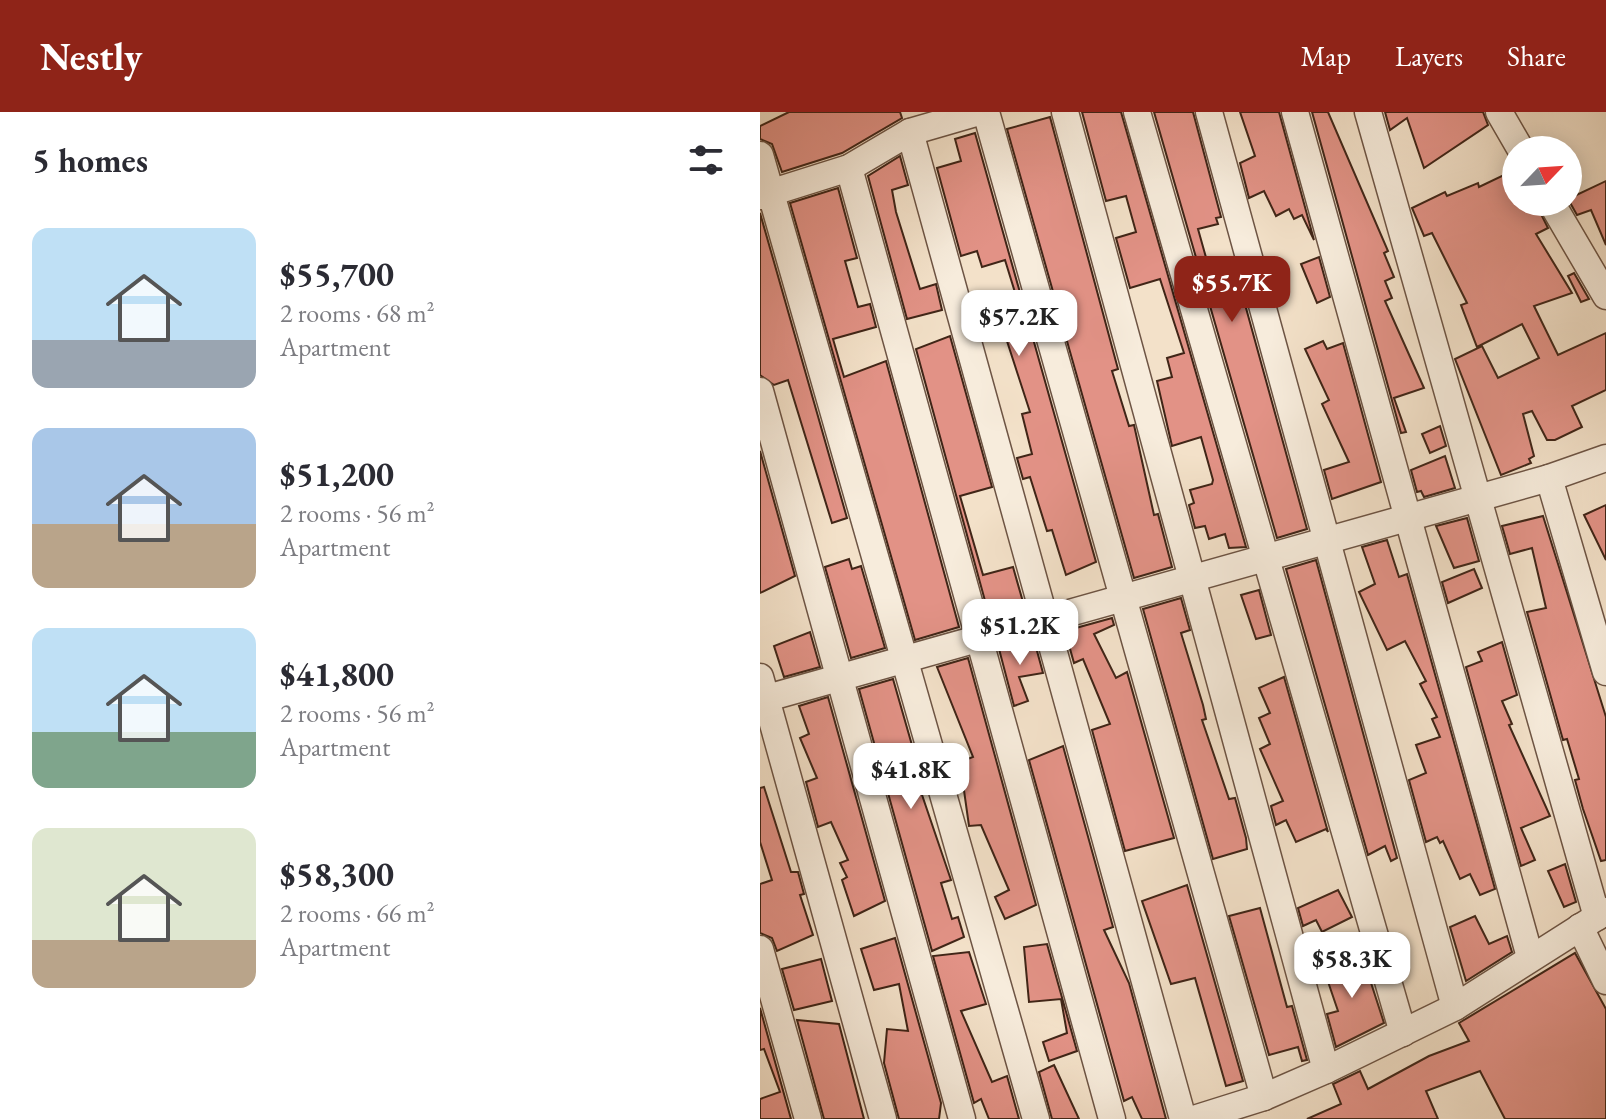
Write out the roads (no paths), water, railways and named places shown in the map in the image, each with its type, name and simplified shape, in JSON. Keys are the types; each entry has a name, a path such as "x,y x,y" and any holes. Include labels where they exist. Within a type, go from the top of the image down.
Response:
{"street":[{"path":"766,194 849,168 910,132 979,112"},
{"path":"986,112 1264,1097"},
{"path":"1065,112 1326,1070"},
{"path":"1137,112 1403,1033"},
{"path":"1209,112 1455,1007"},
{"path":"1295,112 1530,957"},
{"path":"1368,112 1595,918 1606,981"},
{"path":"1499,112 1513,136"},
{"path":"910,132 1183,1119"},
{"path":"760,155 766,194 905,660 1036,1119"},
{"path":"849,168 1112,1119"},
{"path":"1559,216 1606,296"},
{"path":"760,391 962,1119"},
{"path":"883,1119 762,692 839,678 905,660 1549,478 1606,458"},
{"path":"1549,478 1606,672"},
{"path":"1194,1119 1264,1097 1455,1007 1595,918"},
{"path":"760,949 808,1119"}]}
